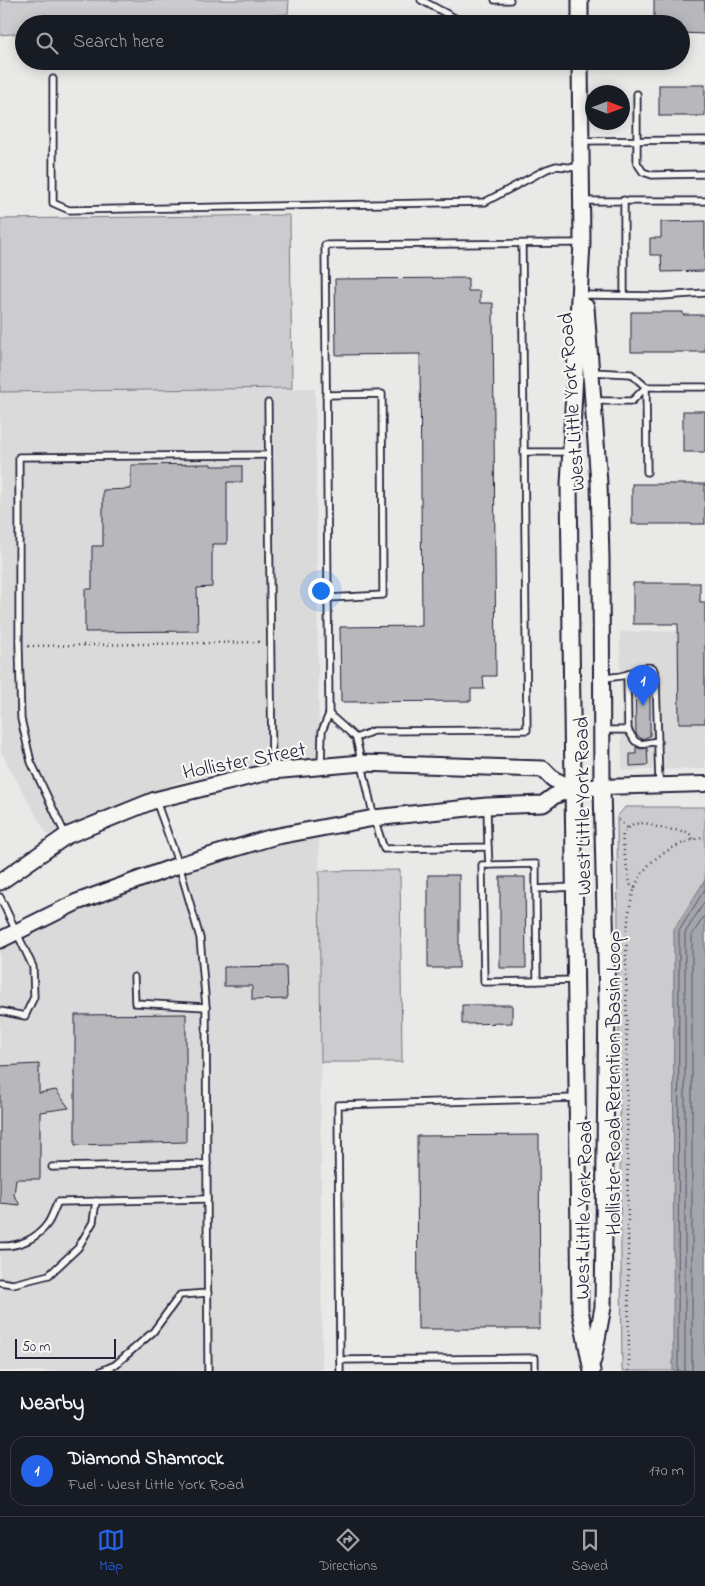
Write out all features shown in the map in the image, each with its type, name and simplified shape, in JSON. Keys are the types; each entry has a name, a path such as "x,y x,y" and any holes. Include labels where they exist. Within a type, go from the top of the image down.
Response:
{"main road":[{"path":"580,0 580,15"},
{"name":"West Little York Road","path":"580,70 582,243 569,495 574,980 580,1310 592,1369"},
{"name":"West Little York Road","path":"582,243 599,492 602,787 607,1000 603,1307 592,1369"},
{"name":"Hollister Street","path":"0,882 66,836 155,800 272,772 361,763 543,769 553,779 572,788"},
{"path":"0,940 77,902 179,865 274,837 374,818 487,806 543,804 554,796 572,788 602,787"}],"street":[{"path":"602,787 705,784"}],"lane":[{"path":"421,0 449,15"},
{"path":"496,0 510,0"},
{"path":"53,80 54,203 69,210 485,202 547,169 556,166 581,168"},
{"path":"637,94 637,163 643,172 652,175 705,174"},
{"path":"581,141 705,140"},
{"path":"624,200 624,295"},
{"path":"582,201 705,201"},
{"path":"321,767 322,731 329,714 325,245 582,243"},
{"path":"356,738 373,731 527,730 522,244"},
{"path":"586,295 662,296 705,294"},
{"path":"591,372 631,374 646,387 705,387"},
{"path":"593,401 632,401 646,387"},
{"path":"646,387 647,472"},
{"path":"326,395 382,394 383,595 328,598"},
{"path":"268,403 272,772"},
{"path":"524,452 570,452"},
{"path":"66,836 31,762 22,719 18,646 19,457 268,455"},
{"path":"602,678 627,675 637,669 653,668 656,676 659,784"},
{"path":"627,675 628,730 635,741 641,744 658,741"},
{"path":"329,714 356,738 374,818 384,849 488,847"},
{"path":"602,730 628,730"},
{"path":"155,800 179,865 200,938 206,1007 208,1371"},
{"path":"487,806 489,865"},
{"path":"538,982 536,864 482,865 484,982 538,982 574,980"},
{"path":"536,889 573,887"},
{"path":"0,897 33,967 34,997 25,1016 0,1011"},
{"path":"134,977 135,1004 206,1007"},
{"path":"340,1371 338,1105 576,1098"},
{"path":"52,1167 207,1164"},
{"path":"0,1246 10,1246 31,1240 47,1224 58,1202 207,1199"},
{"path":"0,1282 13,1284 49,1275 78,1248 93,1222 96,1201"},
{"path":"101,1371 115,1365 153,1332 180,1295 208,1293"},
{"path":"340,1360 535,1358 535,1371"}],"path":[{"path":"18,646 270,642"},
{"path":"619,820 628,829"},
{"path":"635,888 631,886 629,880 628,866 622,844 623,834 633,824 645,823 688,832 694,839"},
{"name":"Hollister Road Retention Basin Loop","path":"629,1371 626,958 628,911 632,895 643,872 659,855 682,843 705,836"}],"shaded area":[{"path":"0,0 289,0 288,14 274,15 15,15 15,34 0,35"},
{"path":"290,215 292,388 0,392 0,219"},
{"path":"315,388 319,752 317,756 313,759 253,766 178,782 95,818 47,835 1,752 0,392"},
{"path":"705,631 705,769 622,770 620,632"},
{"path":"625,807 705,807 705,1371 622,1371 617,817"},
{"path":"319,836 322,1371 0,1371 0,948 76,911 160,879 202,865"},
{"path":"400,870 402,1062 321,1062 319,871"}],"water":[{"path":"705,880 705,1371 673,1371 674,929"}],"building":[{"path":"654,0 705,0 705,34 690,33 690,15 654,15"},
{"path":"659,85 705,85 705,116 659,116"},
{"path":"705,221 705,271 662,272 661,255 650,255 650,238 661,238 661,222"},
{"path":"468,278 468,291 480,291 480,303 493,303 496,676 483,676 484,689 471,689 471,701 341,702 340,627 422,626 420,354 336,355 335,279"},
{"path":"631,312 683,312 683,315 705,315 705,352 631,352"},
{"path":"683,411 705,411 705,452 683,452"},
{"path":"211,464 211,466 242,466 242,482 227,482 227,544 212,544 212,587 197,588 198,631 85,632 85,589 92,589 92,546 103,546 103,490 131,489 131,465"},
{"path":"632,484 705,484 705,524 632,524"},
{"path":"633,583 700,583 700,602 705,602 705,723 679,723 678,624 633,624"},
{"path":"650,675 650,736 642,739 636,734 635,676"},
{"path":"636,747 641,749 647,748 648,765 630,766 630,754 636,754"},
{"path":"428,875 459,875 459,968 428,968"},
{"path":"500,877 525,877 526,968 500,968"},
{"path":"286,966 287,999 252,1000 252,986 224,986 224,967"},
{"path":"462,1005 512,1005 512,1023 462,1024"},
{"path":"186,1014 186,1142 75,1145 75,1015"},
{"path":"39,1064 39,1093 56,1090 69,1108 40,1112 40,1179 16,1179 14,1195 20,1205 0,1203 0,1066"},
{"path":"539,1135 540,1329 418,1329 417,1136"}],"place":[{"name":"Diamond Shamrock","path":"643,706"}]}
